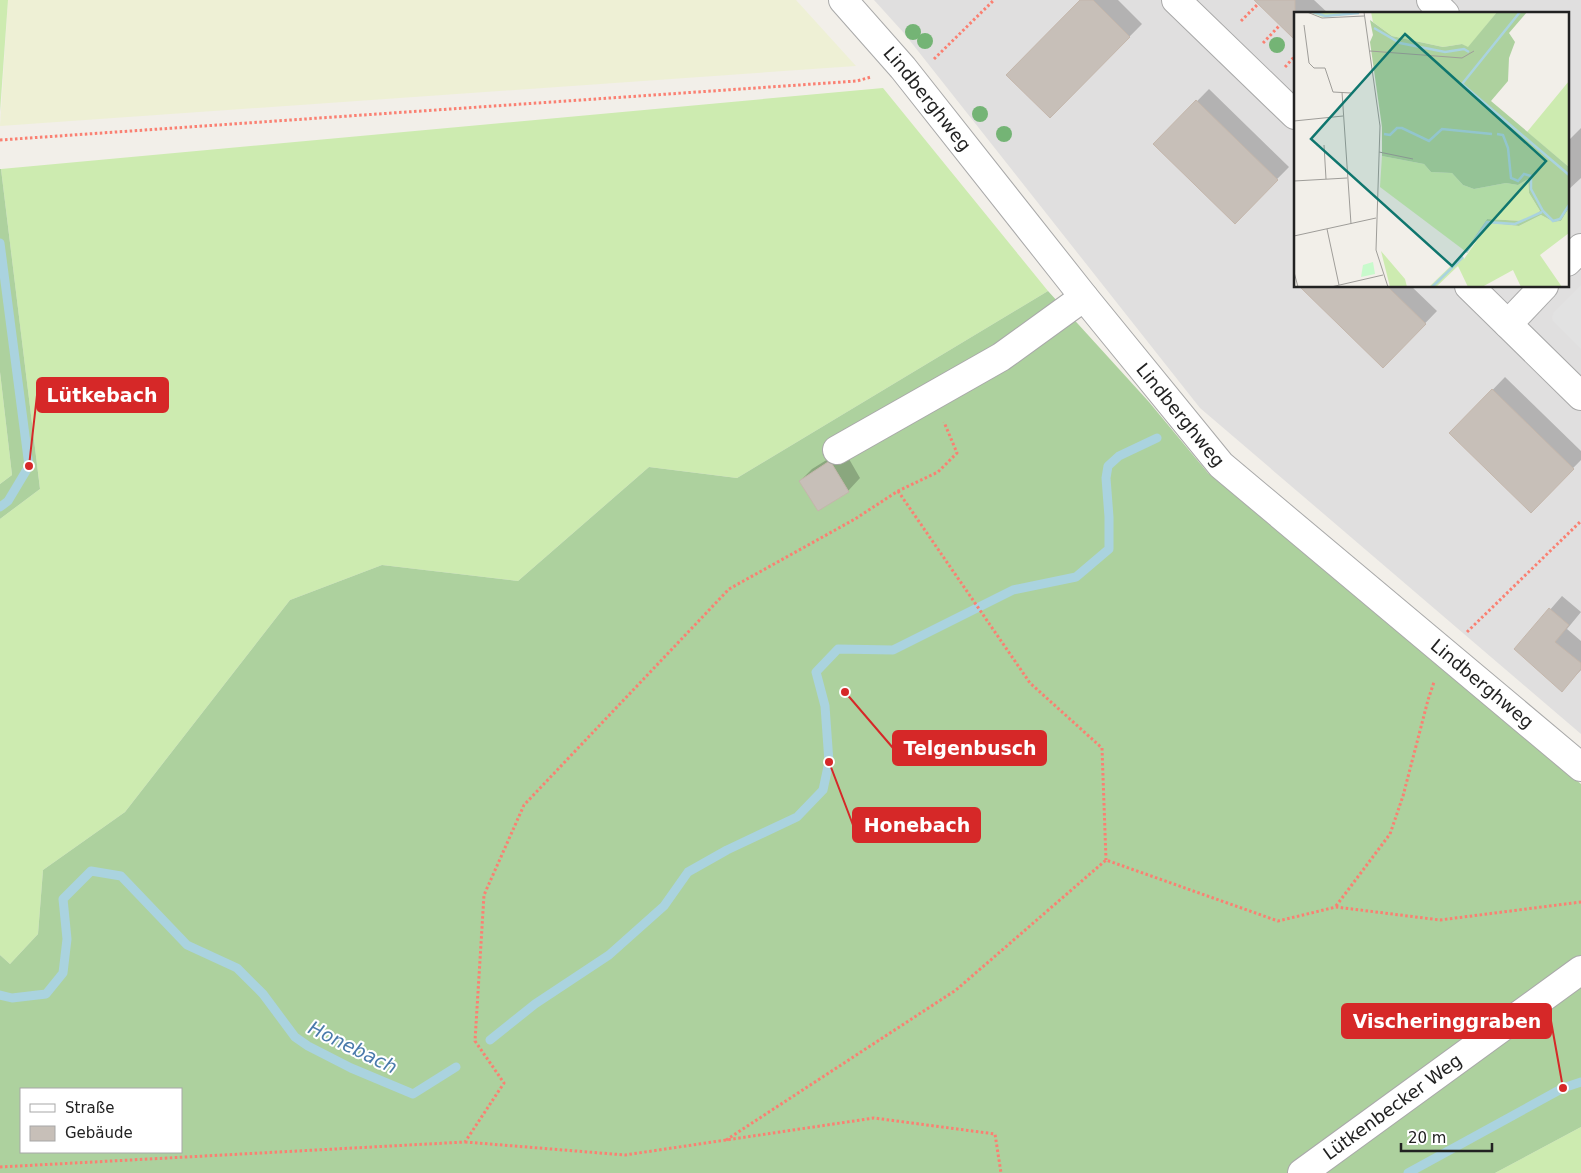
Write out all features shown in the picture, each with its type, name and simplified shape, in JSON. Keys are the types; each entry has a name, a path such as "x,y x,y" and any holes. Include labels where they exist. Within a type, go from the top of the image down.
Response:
{"street":[{"name":"Lindberghweg","path":"843,0 907,74 1220,465 1581,767"},
{"path":"1176,0 1294,114"},
{"path":"1431,0 1443,12"},
{"path":"1568,261 1581,248"},
{"path":"1471,288 1581,396"},
{"path":"1508,324 1542,288"},
{"path":"837,450 1001,357 1084,296"},
{"name":"Lütkenbecker Weg","path":"1302,1173 1581,970"}],"path":[{"path":"0,140 857,81 907,74 994,0"},
{"path":"465,1142 504,1083 476,1041 484,895 524,805 730,589 855,519 898,491 938,472 957,453 933,396"},
{"path":"898,491 1030,683 1102,748 1106,860"},
{"path":"1336,906 1390,834 1403,796 1428,700 1445,653 1581,521"},
{"path":"1106,860 1278,920 1336,906 1440,920 1581,902"},
{"path":"726,1140 956,990 1106,860"},
{"path":"0,1167 465,1142 625,1155 874,1118 996,1134 1001,1173"}],"shaded area":[{"path":"874,0 1581,0 1581,734 1200,408 903,32"},
{"path":"1581,285 1581,349 1553,321 1552,317 1554,312"}],"green space":[{"path":"0,0 8,0 0,112"},
{"path":"8,0 796,0 856,66 0,126"},
{"path":"883,88 1048,291 737,478 649,467 518,581 382,565 290,600 125,812 43,870 38,934 10,964 0,955 0,519 40,489 1,169"},
{"path":"0,169 40,489 0,519 0,484 12,475 0,372"},
{"path":"1048,291 1149,402 1208,473 1581,784 1581,1127 1495,1173 0,1173 0,955 10,964 38,934 43,870 125,812 290,600 382,565 518,581 649,467 737,478"},
{"path":"0,372 12,475 0,484"},
{"path":"1581,1127 1581,1173 1495,1173"}],"building":[{"path":"1080,0 1093,0 1130,37 1050,118 1006,75"},
{"path":"1254,0 1295,0 1294,39"},
{"path":"1196,100 1278,180 1235,224 1153,144"},
{"path":"1301,288 1389,288 1426,324 1383,368"},
{"path":"1492,389 1574,469 1531,513 1449,433"},
{"path":"828,462 832,464 849,492 818,511 799,481"},
{"path":"1549,608 1569,625 1555,642 1581,663 1581,669 1562,692 1514,649"}],"waterway":[{"path":"0,243 29,466 8,501 0,507"},
{"name":"Honebach","path":"490,1040 535,1004 609,955 664,906 688,872 727,850 797,817 823,790 829,762 825,706 816,672 838,649 893,650 1013,590 1076,577 1109,549 1106,478 1108,466 1119,456 1157,438"},
{"name":"Honebach","path":"0,995 12,998 46,994 63,973 67,939 63,899 91,871 121,876 187,945 237,968 263,994 295,1037 308,1046 351,1068 413,1094 456,1067"},
{"path":"1408,1173 1563,1088 1581,1082"}],"place":[{"name":"Lütkebach","path":"29,466"},
{"name":"Telgenbusch","path":"845,692"},
{"name":"Honebach","path":"829,762"},
{"name":"Vischeringgraben","path":"1563,1088"}]}
